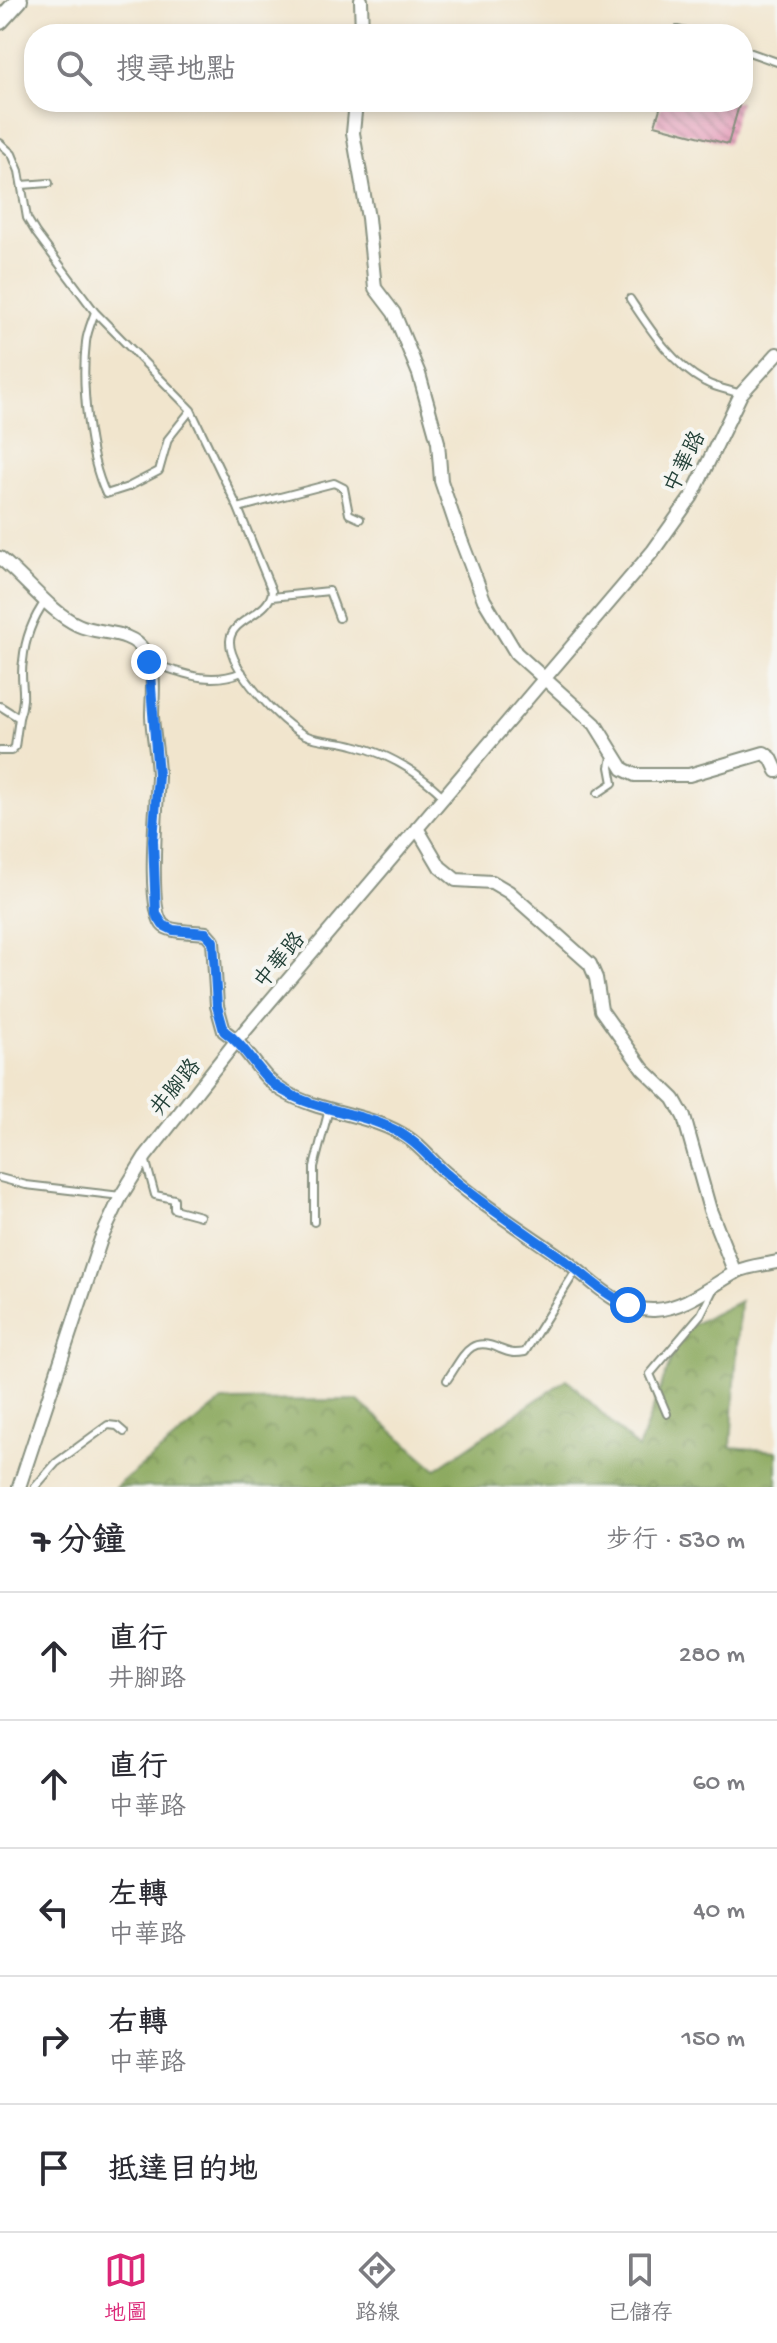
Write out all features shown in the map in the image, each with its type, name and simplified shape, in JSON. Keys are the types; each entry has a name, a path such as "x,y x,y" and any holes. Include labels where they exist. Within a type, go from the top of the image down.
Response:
{"street":[{"path":"0,21 19,0"},
{"path":"361,0 362,24"},
{"path":"355,112 353,133 368,218 375,288 394,313 419,374 438,442 441,481 484,600 516,653 595,724 623,769 635,775 689,775 764,753 771,758 777,771"},
{"name":"中華路","path":"149,662 158,775 153,840 156,914 163,925 173,930 206,933 213,941 219,1019 224,1031 237,1040 653,551 692,496 741,394 777,354"},
{"path":"0,558 76,625 102,633 121,634 135,641 144,650 149,662"},
{"path":"417,828 440,867 456,880 492,882 509,892 590,964 596,978 601,1010 643,1069 674,1099 684,1117 710,1210 735,1273"},
{"path":"237,1040 267,1080 285,1092 385,1125 409,1139 448,1176 577,1269 607,1295 628,1305 654,1310 714,1288 735,1273 777,1262"},
{"name":"井腳路","path":"19,1487 101,1239 121,1196 145,1157 237,1040"}],"lane":[{"path":"753,54 777,62"},
{"path":"0,143 12,154 22,185 27,218 36,233 95,312 191,410 238,508 272,591 272,597 265,607 230,636 230,645 242,672 266,704 301,734 378,753 423,777 443,796"},
{"path":"22,185 49,183"},
{"path":"630,299 658,340 685,366 706,383 741,394"},
{"path":"95,312 86,341 86,397 90,446 106,494 159,471 168,439 191,410"},
{"path":"238,508 334,483 344,488 349,514 360,519"},
{"path":"272,597 329,591 339,618"},
{"path":"0,751 11,751 15,747 25,701 22,662 34,617 46,600"},
{"path":"149,662 214,680 242,672"},
{"path":"0,706 19,718"},
{"path":"598,793 613,783 610,767 613,752"},
{"path":"314,1222 314,1167 329,1109"},
{"path":"145,1157 155,1195 174,1199 174,1209 200,1216"},
{"path":"0,1178 26,1185 121,1196"},
{"path":"447,1380 468,1349 478,1343 486,1342 513,1355 525,1352 577,1269"},
{"path":"667,1414 650,1374 701,1314 714,1288"},
{"path":"35,1487 56,1463 108,1425 117,1426 124,1432"}],"green space":[{"path":"740,1301 731,1447 777,1451 777,1487 116,1487 222,1401 357,1400 436,1469 567,1379 638,1449 682,1330"}],"building":[{"path":"659,112 737,112 728,144 655,125"}],"route":[{"path":"149,662 158,775 153,840 156,914 163,925 173,930 206,933 213,941 217,1006 224,1031 237,1040 267,1080 305,1101 385,1125 409,1139 448,1176 577,1269 607,1295 628,1305"}]}
